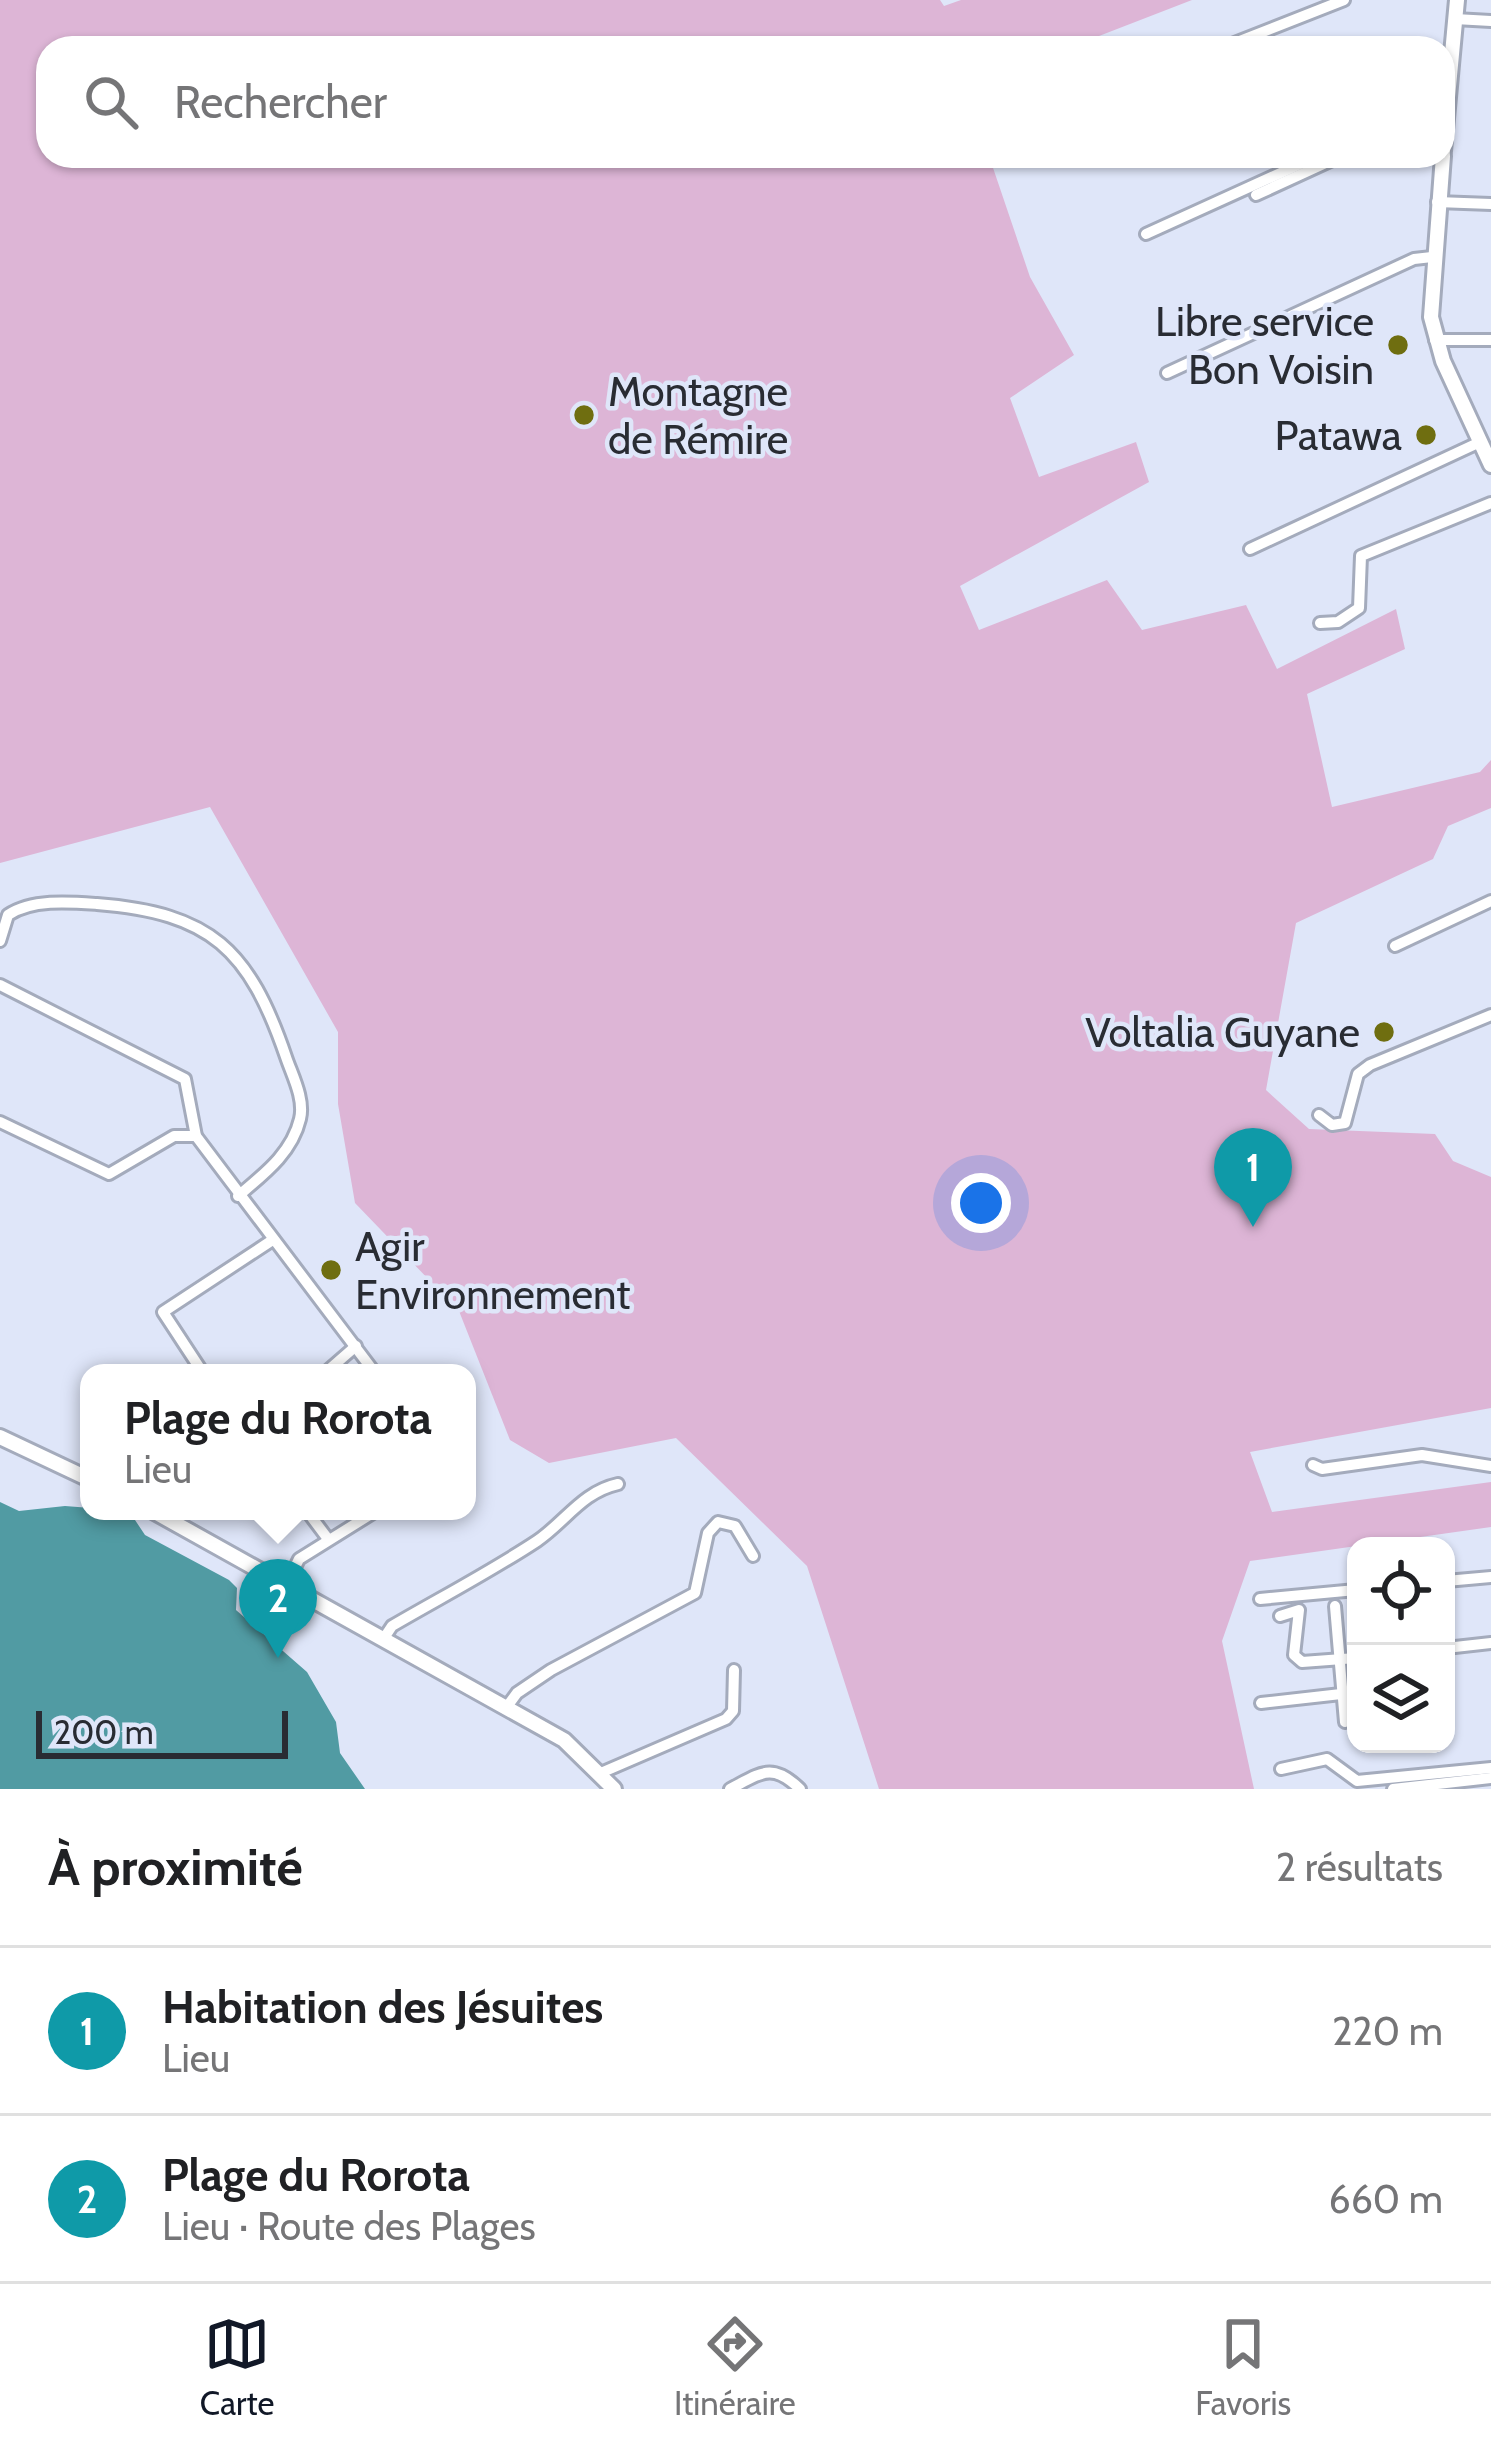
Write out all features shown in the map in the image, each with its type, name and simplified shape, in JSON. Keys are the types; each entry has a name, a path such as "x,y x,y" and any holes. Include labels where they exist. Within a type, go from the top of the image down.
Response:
{"street":[{"path":"1252,36 1344,0"},
{"path":"1453,36 1457,0"},
{"path":"1455,19 1491,21"},
{"path":"1146,234 1292,168"},
{"path":"1256,195 1315,168"},
{"path":"1441,168 1432,257 1435,340 1491,465"},
{"path":"1437,202 1491,204"},
{"path":"1167,374 1414,259 1432,257"},
{"path":"1435,340 1491,340"},
{"path":"1250,549 1480,442"},
{"path":"1320,623 1338,622 1359,608 1361,556 1491,503"},
{"path":"1395,946 1491,901"},
{"path":"0,941 8,915 16,909 74,902 151,908 192,920 225,943 276,1029 301,1117 286,1152 238,1196"},
{"path":"0,985 176,1071 193,1099 196,1136 271,1241 369,1364"},
{"path":"1319,1115 1332,1125 1345,1123 1358,1074 1370,1065 1491,1016"},
{"path":"0,1122 109,1174 174,1136 196,1136"},
{"path":"197,1364 163,1312 271,1241"},
{"path":"335,1364 356,1346"},
{"path":"0,1437 80,1475"},
{"path":"1313,1465 1322,1469 1422,1455 1491,1466"},
{"path":"384,1638 392,1626 533,1544 561,1524 584,1497 618,1484"},
{"path":"170,1520 564,1740 603,1772 614,1789"},
{"path":"314,1520 328,1539"},
{"path":"287,1584 299,1558 361,1520"},
{"path":"506,1708 517,1693 551,1670 695,1593 708,1533 718,1522 735,1526 753,1556"},
{"path":"1455,1580 1491,1577"},
{"path":"1260,1599 1347,1591"},
{"path":"1335,1606 1345,1722"},
{"path":"1280,1616 1299,1610 1296,1659 1347,1659"},
{"path":"1455,1647 1491,1643"},
{"path":"603,1772 726,1719 733,1711 734,1670"},
{"path":"1261,1703 1341,1694"},
{"path":"1281,1769 1327,1759 1357,1781 1491,1768"},
{"path":"730,1789 768,1768 779,1770 800,1789"},
{"path":"1393,1789 1491,1778"}],"shaded area":[{"path":"0,0 940,0 944,6 961,0 1192,0 1099,36 36,36 36,168 993,168 1030,277 1074,355 1010,398 1039,477 1136,442 1149,482 960,586 979,630 1107,580 1142,630 1246,605 1277,669 1396,609 1405,649 1307,694 1332,807 1480,772 1491,760 1491,808 1448,826 1433,859 1296,923 1266,1090 1309,1129 1435,1134 1453,1161 1491,1177 1491,1408 1250,1452 1272,1512 1491,1482 1491,1527 1420,1537 1347,1537 1347,1547 1250,1561 1222,1641 1254,1789 879,1789 807,1566 676,1438 549,1463 510,1440 459,1311 355,1203 338,1104 338,1032 210,807 0,863"},
{"path":"0,1502 19,1511 80,1507 80,1520 135,1520 145,1535 229,1580 237,1588 236,1610 307,1672 336,1722 340,1753 365,1789 0,1789"}],"place":[{"name":"Libre service Bon Voisin","path":"1398,345"},
{"name":"Montagne de Rémire","path":"584,415"},
{"name":"Patawa","path":"1426,435"},
{"name":"Voltalia Guyane","path":"1384,1032"},
{"name":"Habitation des Jésuites","path":"1253,1227"},
{"name":"Agir Environnement","path":"331,1270"},
{"name":"Plage du Rorota","path":"278,1658"}]}
